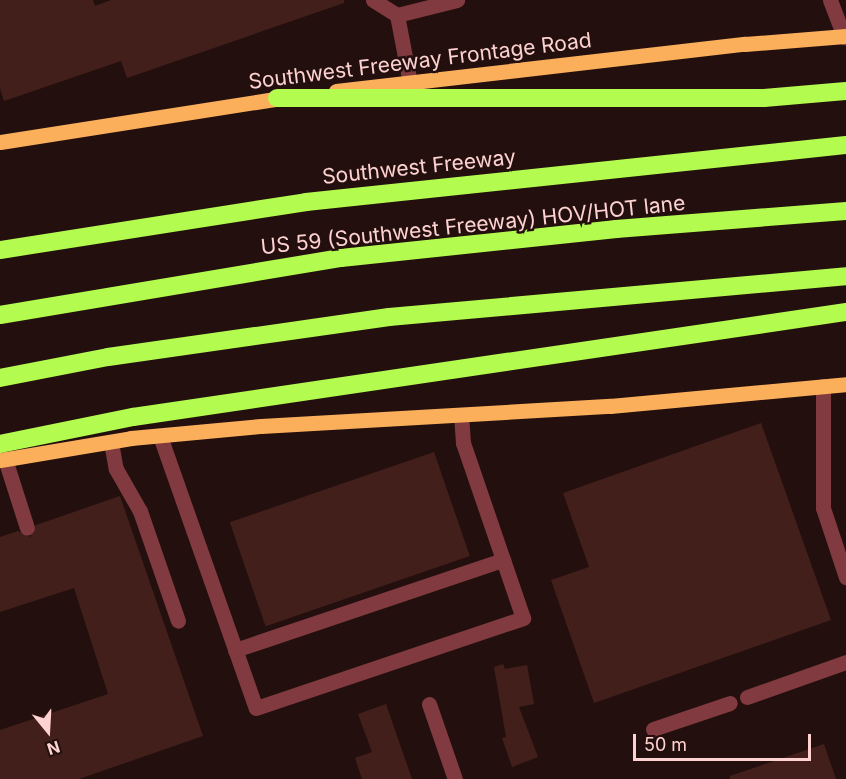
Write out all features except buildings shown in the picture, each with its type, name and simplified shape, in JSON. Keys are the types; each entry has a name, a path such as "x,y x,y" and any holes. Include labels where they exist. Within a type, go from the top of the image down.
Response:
{"highway":[{"path":"277,98 764,98 846,91"},
{"name":"Southwest Freeway","path":"0,250 306,202 846,145"},
{"name":"US 59 (Southwest Freeway) HOV/HOT lane","path":"0,315 341,258 616,229 846,211"},
{"path":"0,378 108,357 389,317 846,276"},
{"path":"2,454 134,417 846,312"}],"main road":[{"name":"Southwest Freeway Frontage Road","path":"0,142 277,98 845,37"},
{"path":"2,454 160,436 461,415 846,384"}],"street":[{"path":"373,0 397,15 410,82"},
{"path":"397,15 431,2 457,0"},
{"path":"830,0 845,37"},
{"path":"823,386 823,508 846,577"},
{"path":"160,436 256,708 523,618 463,443 461,415"},
{"path":"111,442 116,469 137,504 178,621"},
{"path":"2,454 27,528"},
{"path":"235,650 502,560"},
{"path":"747,697 846,662"},
{"path":"653,729 730,703"},
{"path":"429,704 455,779"}]}
